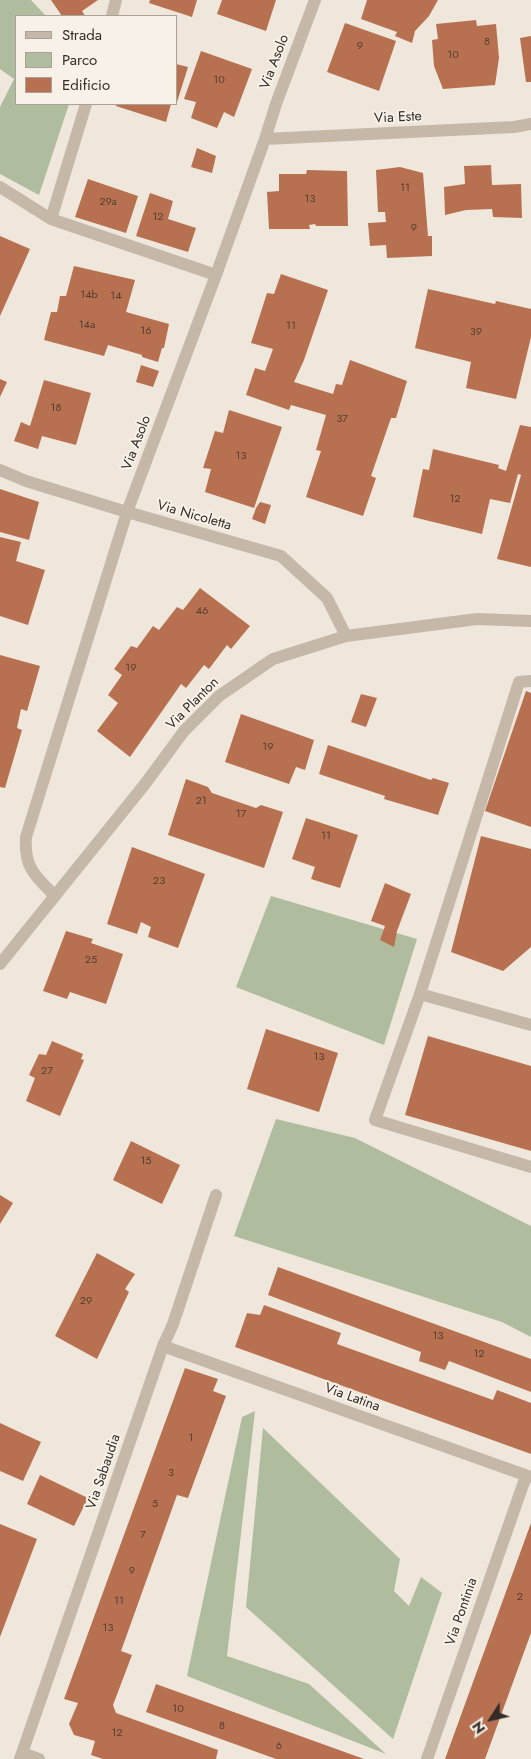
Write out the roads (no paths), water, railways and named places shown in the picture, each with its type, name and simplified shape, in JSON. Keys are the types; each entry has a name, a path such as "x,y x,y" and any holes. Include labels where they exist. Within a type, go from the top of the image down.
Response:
{"street":[{"path":"112,15 116,0"},
{"name":"Via Asolo","path":"54,895 35,875 26,859 26,837 127,512 216,276 314,0"},
{"path":"52,220 86,105"},
{"name":"Via Este","path":"265,140 514,128 531,124"},
{"path":"0,187 52,220 216,276"},
{"name":"Via Nicoletta","path":"0,470 26,481 127,512 281,556 327,598 346,636"},
{"name":"Via Planton","path":"0,964 145,784 184,732 219,696 273,659 346,636 477,619 531,621"},
{"path":"531,681 519,682 420,994 375,1120 531,1167"},
{"path":"420,994 531,1025"},
{"name":"Via Sabaudia","path":"21,1756 216,1195"},
{"name":"Via Latina","path":"163,1346 529,1476"},
{"name":"Via Pontinia","path":"427,1759 529,1476"},
{"path":"21,1756 39,1759"}]}
